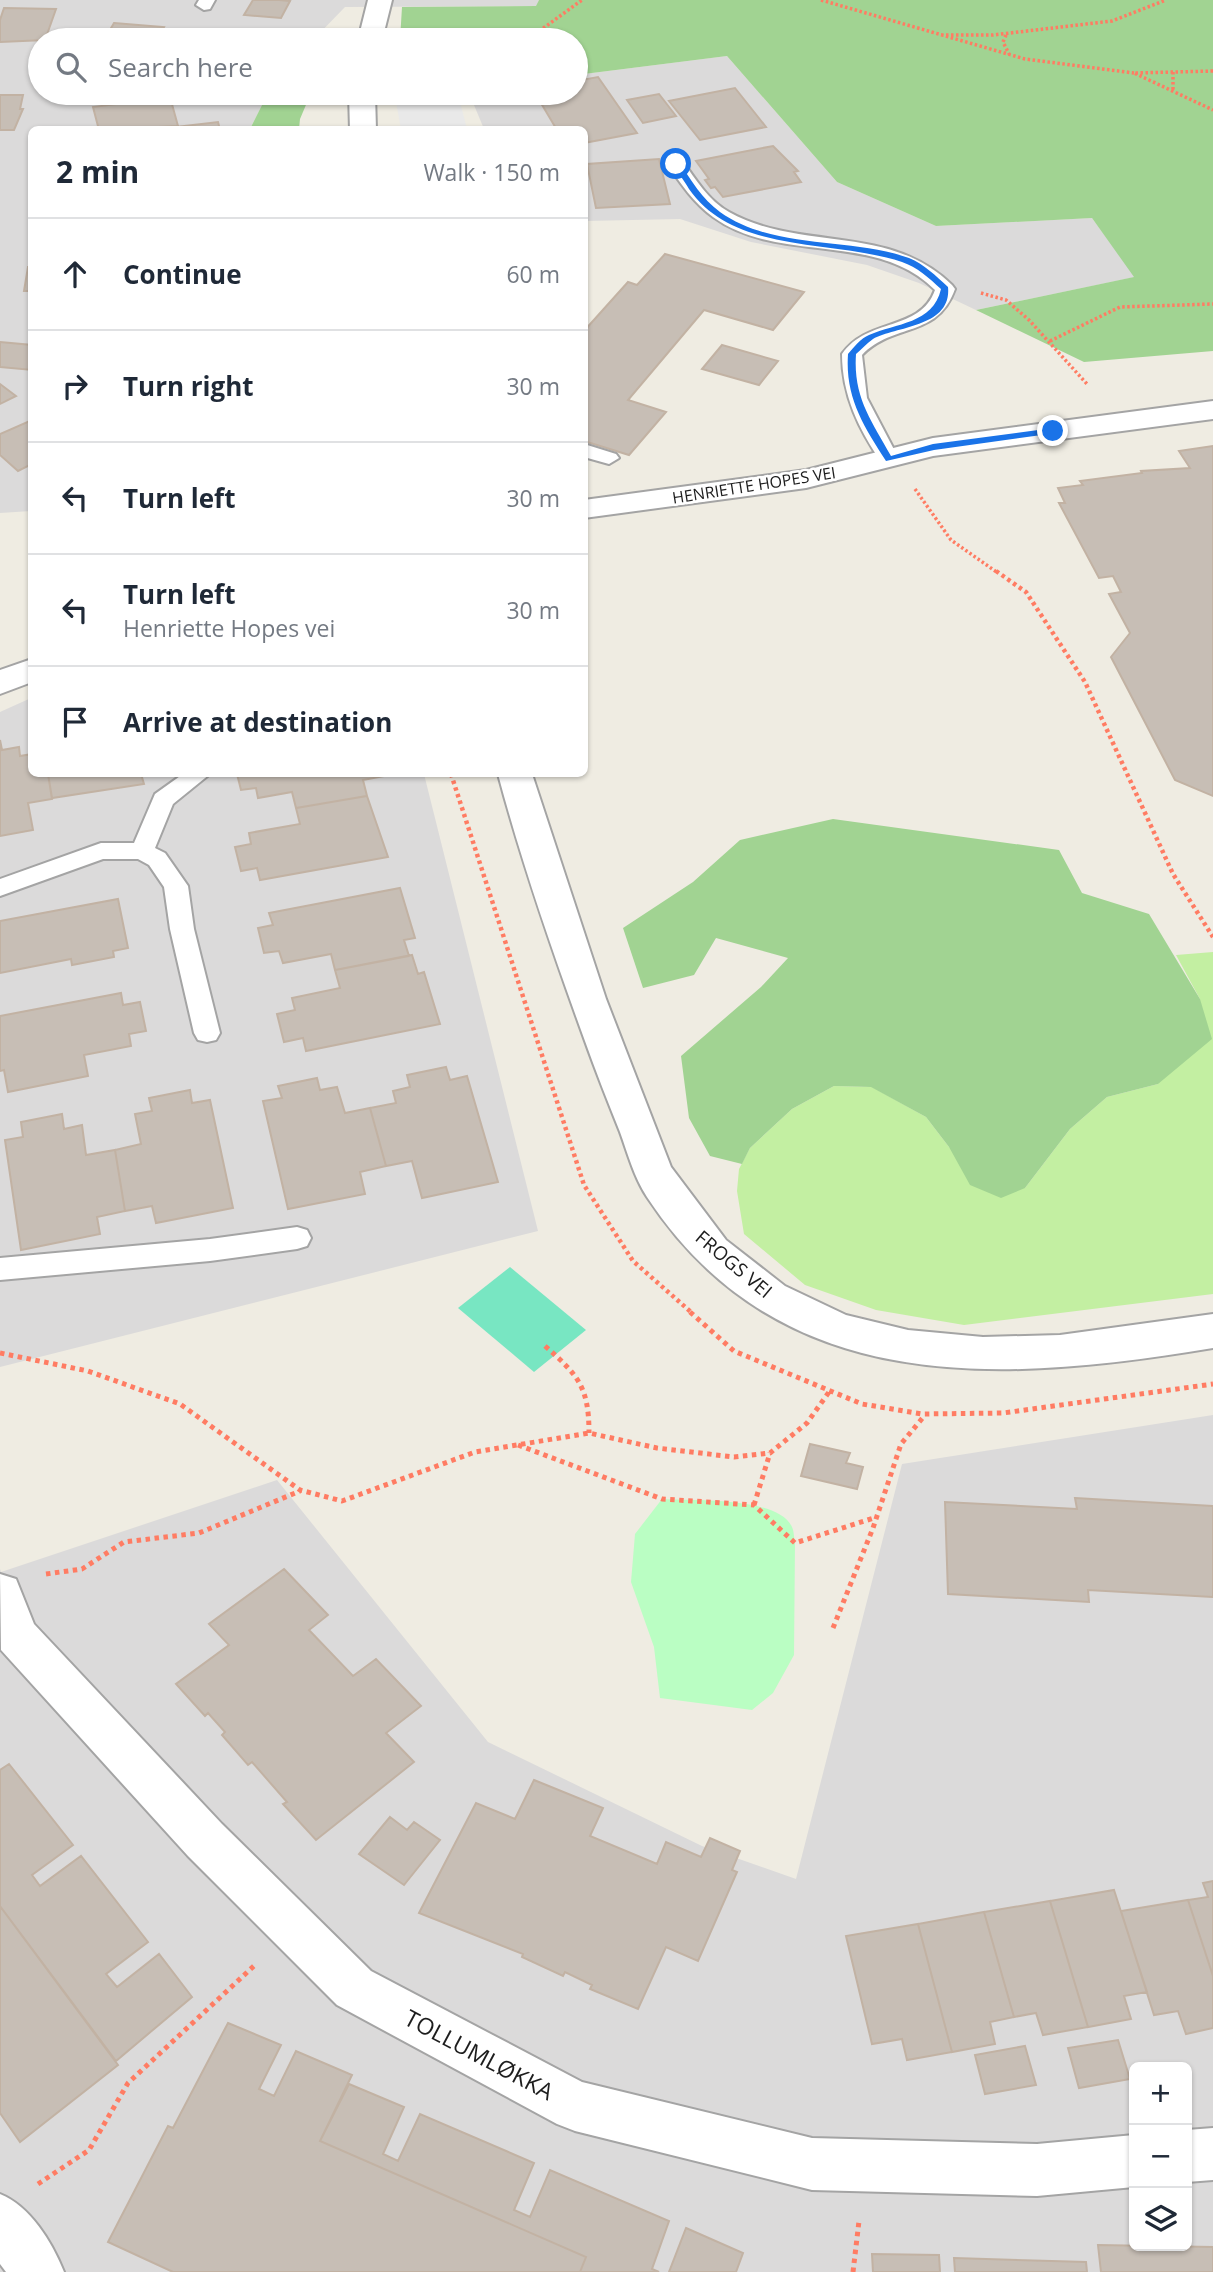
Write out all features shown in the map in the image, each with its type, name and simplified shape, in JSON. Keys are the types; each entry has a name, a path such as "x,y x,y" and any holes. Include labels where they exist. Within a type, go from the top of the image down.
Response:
{"street":[{"path":"373,28 380,0"},
{"path":"362,105 363,126"},
{"name":"HENRIETTE HOPES VEI","path":"588,508 806,480 933,447 1213,410"},
{"path":"0,683 28,671"},
{"name":"FROGS VEI","path":"516,777 528,822 605,1049 660,1184 701,1241 766,1295 846,1334 926,1352 1002,1357 1073,1351 1213,1331"},
{"name":"TOLLUMLØKKA","path":"15,1612 205,1839 354,1988 575,2106 812,2164 1037,2170 1129,2161"},
{"path":"1192,2156 1213,2154"},
{"path":"17,2204 38,2272"}],"lane":[{"path":"676,164 700,198 718,215 744,227 781,238 876,252 908,261 928,273 945,289 942,303 932,313 910,326 870,337 852,354 851,374 855,399 889,459"},
{"path":"588,451 609,458"},
{"path":"142,851 163,800 194,777"},
{"path":"0,888 101,851 142,851 157,859 176,887 182,929 207,1033"},
{"path":"0,1269 210,1250 297,1238"}],"path":[{"path":"544,28 582,0"},
{"path":"821,0 1010,55 1134,73 1213,71"},
{"path":"933,34 967,37 1112,21 1166,0"},
{"path":"1007,34 1003,42 1010,55"},
{"path":"1173,72 1173,90"},
{"path":"1134,73 1213,110"},
{"path":"945,289 965,289 1006,300 1050,341 1087,384"},
{"path":"1050,341 1120,307 1213,304"},
{"path":"889,459 909,480 951,540 1026,592 1085,682 1173,874 1213,937"},
{"path":"545,1346 580,1377 590,1405 589,1433"},
{"path":"0,1353 88,1371 180,1404 300,1490 342,1501 475,1452 589,1433 657,1448 734,1457 770,1453 807,1423 829,1392"},
{"path":"833,1628 877,1517 901,1444 926,1414"},
{"path":"517,1445 662,1499 754,1504 795,1543 877,1517"},
{"path":"754,1504 770,1453"},
{"path":"15,1612 124,1542 199,1533 300,1490"},
{"path":"17,2204 89,2150 128,2083 212,2006"}],"shaded area":[{"path":"0,0 539,0 537,6 345,7 325,28 28,28 28,105 262,105 252,126 28,126 28,511 0,513"},
{"path":"727,56 837,182 936,226 1092,218 1135,277 976,310 919,283 867,265 751,242 680,219 588,221 588,126 483,126 474,105 588,105 588,73"},
{"path":"397,105 461,105 466,126 400,126"},
{"path":"28,699 28,777 425,777 538,1231 0,1367 0,712"},
{"path":"1213,1415 1213,2272 0,2272 0,1569 1,1572 277,1480 488,1742 702,1846 796,1879 902,1464"}],"green space":[{"path":"539,0 1213,0 1213,351 1084,362 976,310 1134,277 1092,218 936,226 837,182 727,56 588,73 588,28 401,28 402,7 536,6"},
{"path":"262,105 306,105 299,126 252,126"},
{"path":"833,819 1059,850 1082,893 1149,914 1200,999 1212,1039 1158,1084 1107,1097 1070,1129 1025,1188 1001,1198 970,1185 949,1147 926,1117 871,1087 834,1086 792,1109 750,1148 742,1164 710,1156 689,1118 681,1056 761,987 788,958 716,938 694,975 643,988 623,928 693,882 740,840"},
{"path":"1213,952 1213,1294 964,1325 876,1310 805,1285 744,1234 737,1191 739,1169 750,1148 792,1109 834,1086 872,1087 926,1117 949,1147 1025,1188 1070,1129 1107,1097 1158,1084 1200,999 1176,955"},
{"path":"510,1267 586,1330 534,1372 458,1308"},
{"path":"662,1499 752,1505 784,1517 792,1527 795,1543 794,1655 773,1693 752,1710 660,1698 654,1647 631,1582 635,1534"}],"building":[{"path":"253,0 290,1 281,18 244,15"},
{"path":"4,8 56,9 49,28 28,28 28,41 0,42 0,20"},
{"path":"114,23 164,27 163,28 111,28"},
{"path":"598,77 637,133 588,142 588,126 555,126 542,105 588,105 588,79"},
{"path":"735,88 766,127 700,140 669,101"},
{"path":"659,94 676,116 643,123 627,100"},
{"path":"0,95 23,95 20,109 23,109 14,130 0,130"},
{"path":"172,105 178,126 98,126 93,107"},
{"path":"218,122 219,126 184,126"},
{"path":"773,146 798,171 794,172 801,182 723,197 705,180 709,179 696,161"},
{"path":"659,159 670,204 596,208 588,164"},
{"path":"665,254 804,292 773,330 704,310 628,400 666,412 629,455 588,442 588,327 628,282 637,285"},
{"path":"28,267 28,291 24,291"},
{"path":"0,342 28,345 28,370 0,367"},
{"path":"722,345 778,361 759,385 702,369"},
{"path":"0,384 16,396 0,404"},
{"path":"28,422 28,466 18,471 0,455 0,434"},
{"path":"1213,446 1213,796 1175,780 1111,657 1130,633 1109,594 1121,592 1113,576 1099,578 1059,503 1065,503 1058,488 1083,485 1080,481 1142,473 1141,471 1190,468 1179,451"},
{"path":"0,740 2,750 19,747 20,756 28,755 28,777 48,777 52,799 28,803 33,830 0,836"},
{"path":"48,777 142,777 144,784 52,798"},
{"path":"238,777 379,777 363,780 367,796 296,808 292,792 258,798 256,788 241,790"},
{"path":"367,796 388,857 260,880 257,868 241,871 235,847 251,844 249,833 300,824 296,808"},
{"path":"400,888 415,938 404,940 409,956 335,970 331,954 283,963 279,951 264,953 258,928 273,925 269,913"},
{"path":"118,899 128,948 113,951 114,957 72,965 71,959 0,973 0,921"},
{"path":"412,955 418,974 424,972 440,1024 306,1051 303,1038 284,1042 277,1014 295,1010 292,998 340,988 335,970"},
{"path":"121,993 123,1005 140,1002 146,1031 129,1034 131,1046 84,1055 88,1076 8,1092 4,1070 0,1071 0,1016"},
{"path":"446,1067 450,1080 467,1076 498,1182 422,1198 412,1161 386,1166 370,1108 396,1103 393,1091 410,1087 407,1075"},
{"path":"317,1078 320,1090 337,1087 345,1113 370,1108 386,1166 360,1172 365,1194 288,1209 263,1101 282,1098 278,1086"},
{"path":"190,1090 192,1103 210,1100 233,1208 156,1223 152,1206 125,1211 115,1150 141,1144 135,1114 152,1111 149,1098"},
{"path":"62,1114 64,1129 82,1125 86,1155 115,1150 125,1211 97,1217 100,1234 21,1250 5,1140 23,1137 21,1122"},
{"path":"810,1444 850,1453 846,1463 863,1467 857,1489 801,1476"},
{"path":"1075,1498 1213,1506 1213,1597 1088,1590 1089,1602 948,1594 945,1502 1077,1509"},
{"path":"284,1569 328,1615 309,1630 353,1676 376,1659 421,1706 386,1733 414,1762 316,1840 283,1804 287,1802 252,1762 248,1765 222,1735 225,1732 208,1713 205,1716 176,1684 229,1645 209,1624"},
{"path":"9,1764 73,1845 32,1875 40,1886 81,1856 148,1942 106,1974 117,1987 159,1954 192,1997 116,2061 0,1906 0,1770"},
{"path":"534,1780 603,1808 590,1836 657,1864 666,1842 701,1857 710,1838 740,1851 732,1870 737,1872 698,1961 666,1947 638,2009 590,1989 592,1985 565,1972 563,1976 522,1957 523,1954 419,1913 476,1803 515,1819"},
{"path":"390,1817 407,1830 414,1822 440,1840 404,1885 359,1854"},
{"path":"1213,1881 1213,1976 1188,1900 1208,1897 1203,1883"},
{"path":"1114,1890 1147,1992 1124,1996 1131,2019 1088,2027 1050,1901"},
{"path":"1188,1900 1213,1976 1213,2028 1186,2034 1178,2011 1154,2015 1121,1911"},
{"path":"1050,1901 1088,2027 1043,2035 1036,2013 1014,2017 984,1912"},
{"path":"0,1906 118,2065 20,2142 0,2113"},
{"path":"984,1912 1014,2017 990,2022 995,2044 952,2052 918,1924"},
{"path":"918,1924 952,2052 907,2060 902,2039 872,2044 846,1936"},
{"path":"228,2023 281,2045 259,2089 274,2096 296,2051 352,2075 320,2141 586,2257 580,2272 173,2272 108,2242 168,2126 173,2128"},
{"path":"1118,2040 1129,2079 1079,2088 1068,2048"},
{"path":"1025,2046 1036,2085 985,2094 975,2055"},
{"path":"349,2084 404,2107 383,2154 398,2161 420,2114 534,2163 514,2210 530,2217 550,2170 669,2221 652,2269 659,2272 580,2272 586,2257 320,2141"},
{"path":"686,2228 743,2253 736,2272 669,2272"},
{"path":"1098,2245 1129,2246 1129,2251 1192,2251 1192,2247 1213,2247 1213,2272 1101,2272"},
{"path":"872,2254 939,2255 940,2272 873,2272"},
{"path":"954,2258 1086,2262 1087,2272 955,2272"}],"route":[{"path":"676,164 684,179 718,215 744,227 781,238 876,252 908,261 928,273 945,289 942,303 932,313 910,326 870,337 852,354 851,374 855,399 889,459 933,447 1053,431"}]}
